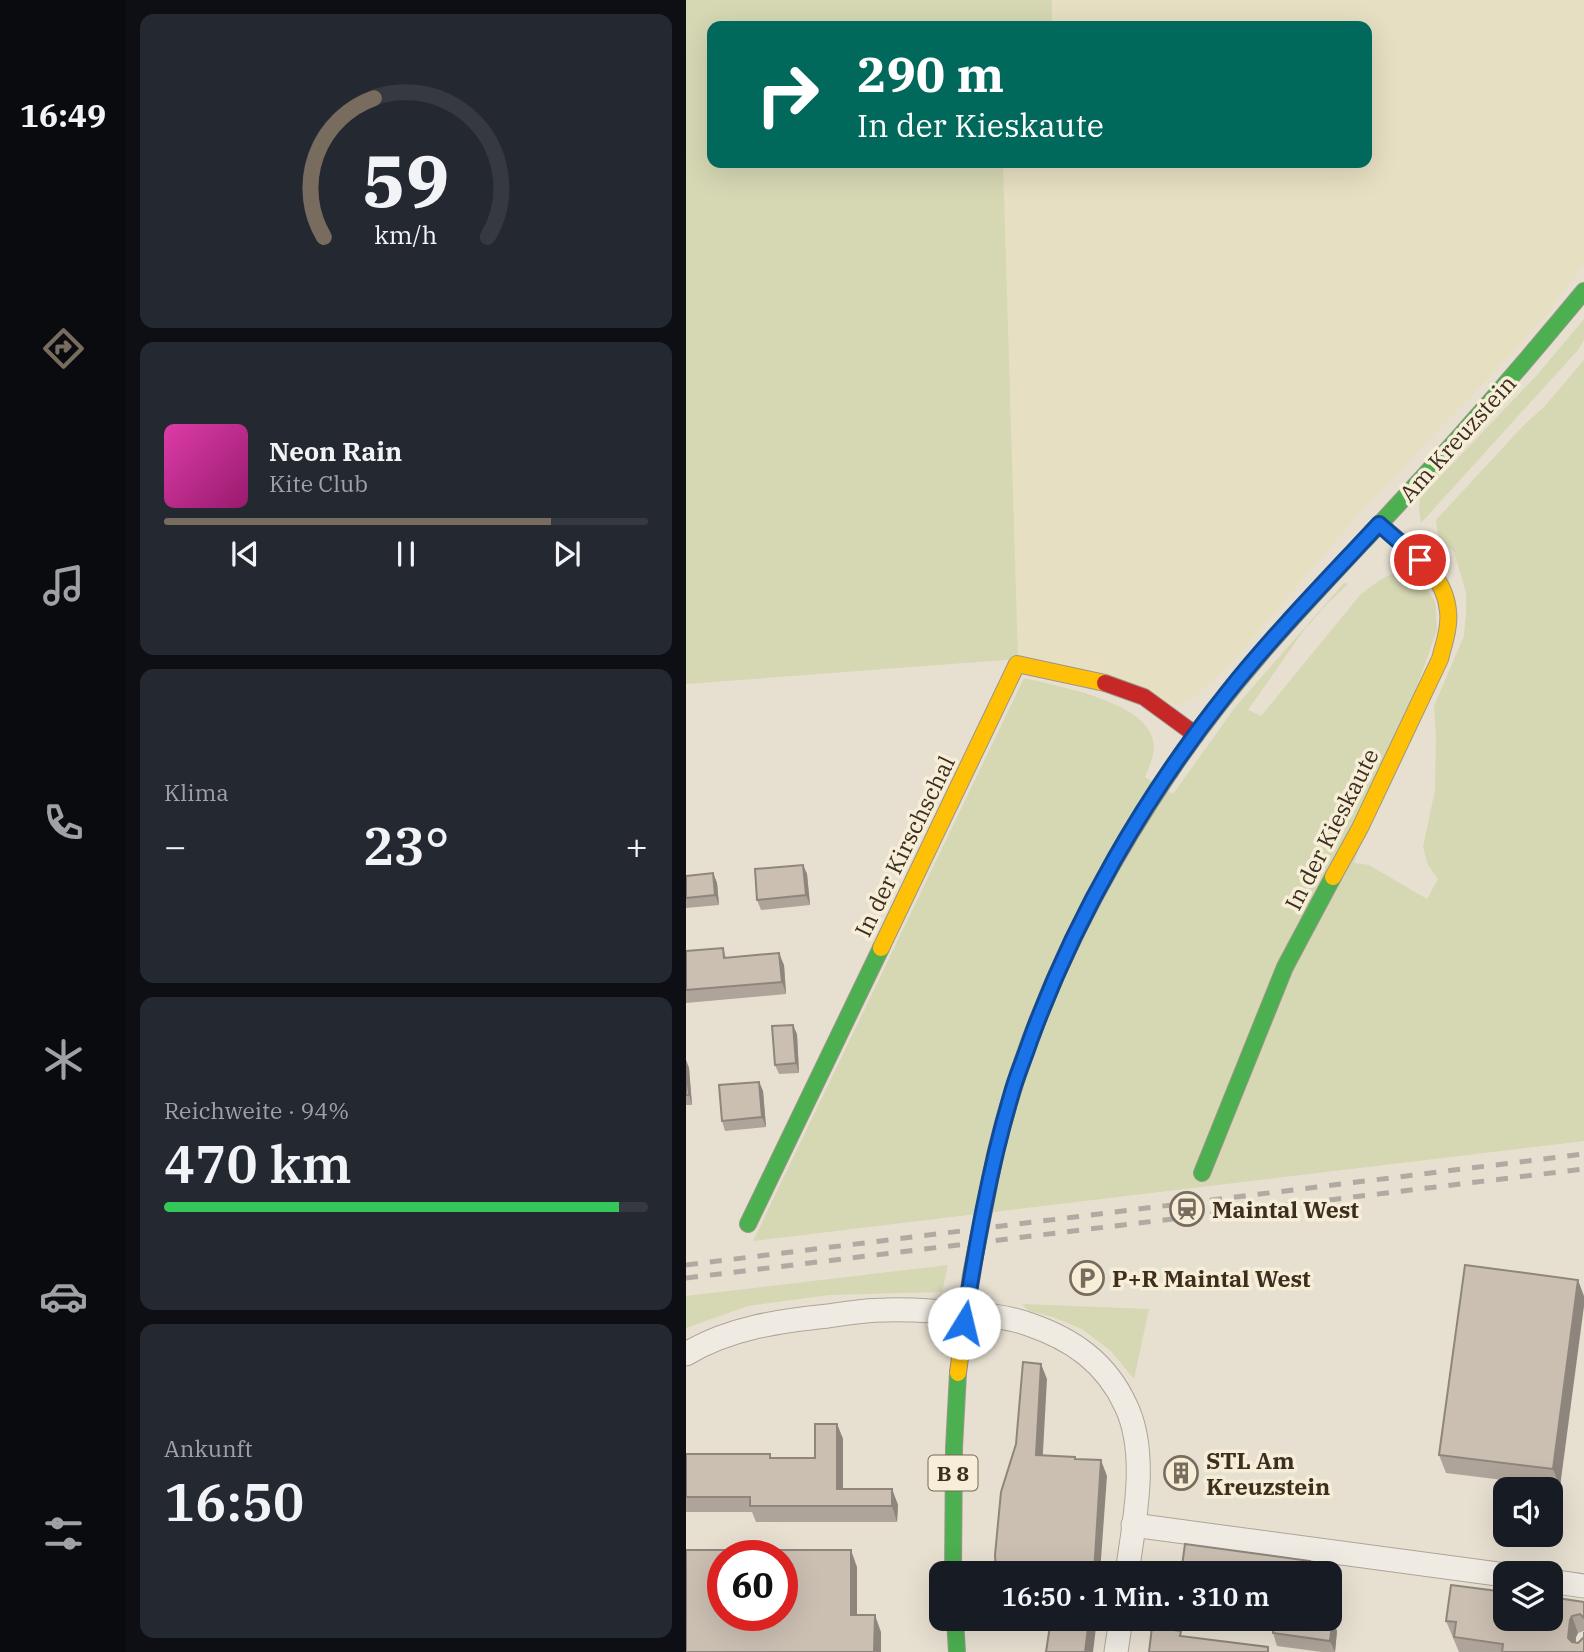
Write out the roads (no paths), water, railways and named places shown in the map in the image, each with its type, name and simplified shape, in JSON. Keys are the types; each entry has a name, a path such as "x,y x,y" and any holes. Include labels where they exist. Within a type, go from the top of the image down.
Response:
{"street":[{"name":"Am Kreuzstein","path":"953,1561 953,1468 958,1373 971,1275 995,1155 1011,1093 1070,942 1117,855 1156,792 1226,694 1555,327 1584,291"},
{"name":"In der Kieskaute","path":"1202,1173 1285,967 1360,828 1447,640 1450,613 1445,591 1435,573 1379,524"},
{"name":"In der Kirschschal","path":"748,1224 1017,664 1110,684 1130,691 1144,697 1196,735"},
{"path":"686,1354 712,1340 750,1329 810,1318 885,1310 999,1317 1028,1324 1061,1338 1093,1359 1105,1372 1127,1406 1135,1434 1137,1455 1128,1561"},
{"path":"1133,1525 1493,1573"},
{"path":"1563,1583 1584,1586"},
{"path":"956,1631 957,1652"},
{"path":"1116,1652 1119,1631"}],"railway":[{"path":"686,1265 1584,1154"},
{"path":"686,1278 1584,1169"}],"place":[{"name":"Maintal West","path":"1187,1209"},
{"name":"P+R Maintal West","path":"1087,1278"},
{"name":"STL Am Kreuzstein","path":"1181,1473"}]}
